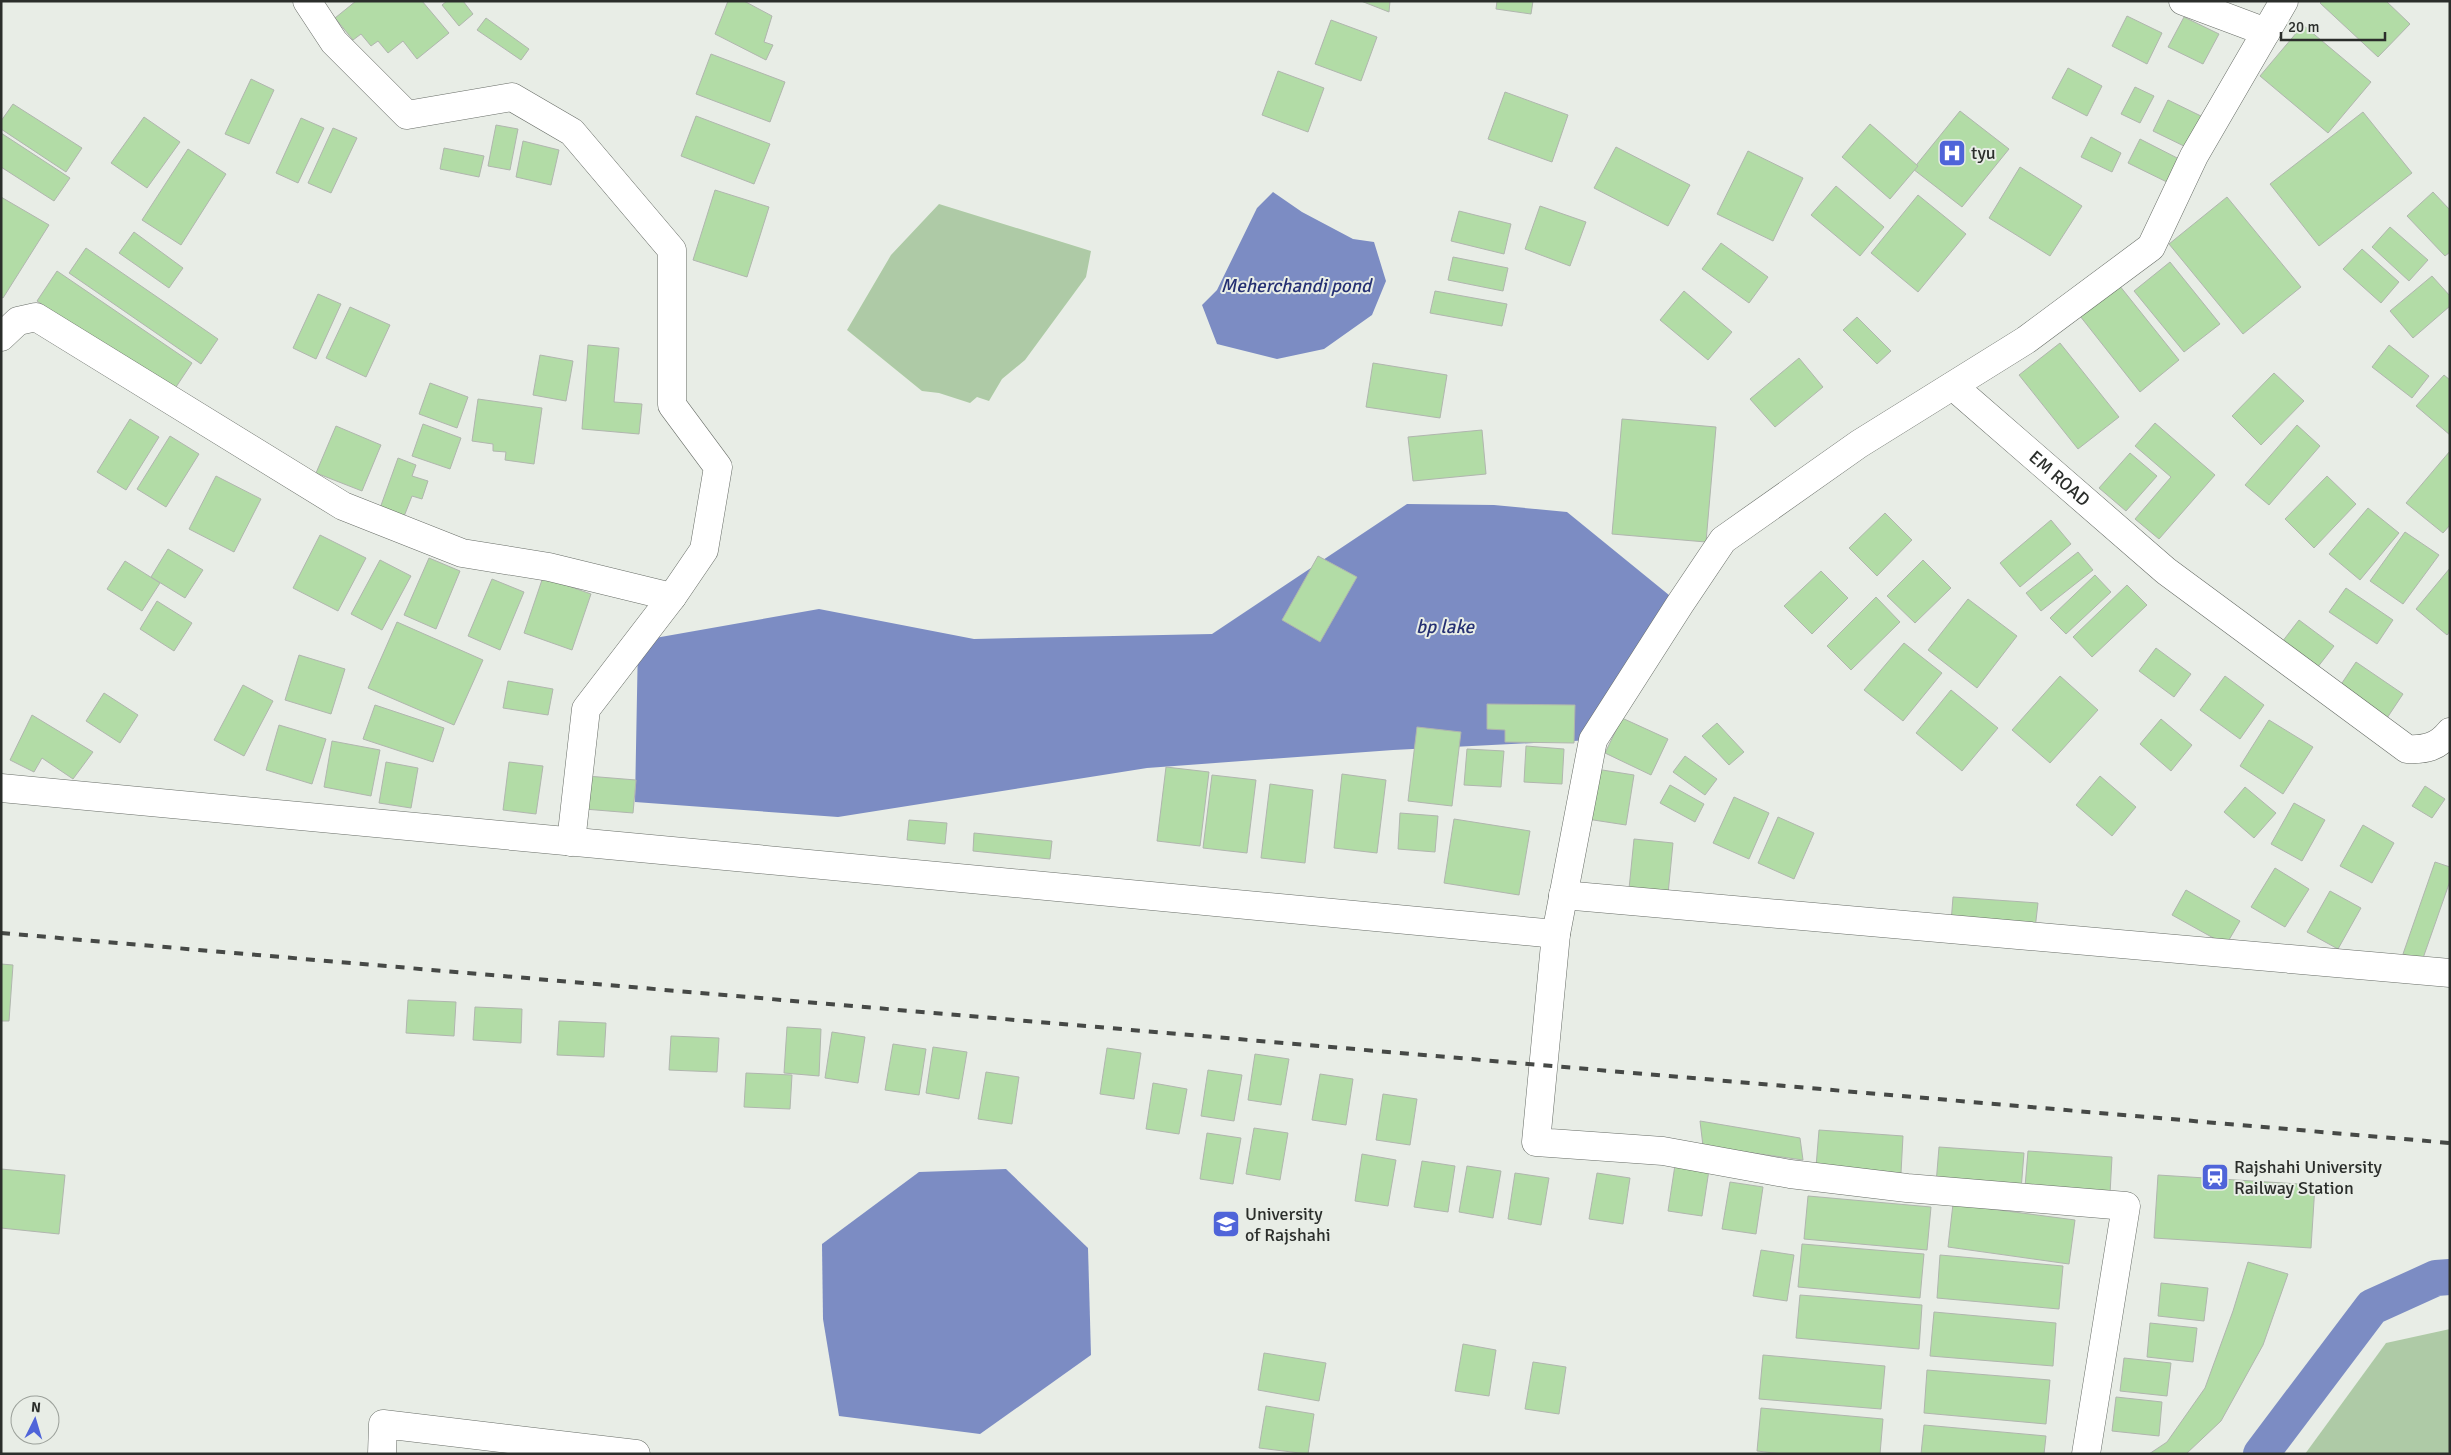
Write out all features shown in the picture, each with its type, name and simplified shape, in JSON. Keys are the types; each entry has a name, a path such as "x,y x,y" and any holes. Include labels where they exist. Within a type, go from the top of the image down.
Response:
{"street":[{"path":"306,1 334,42 407,115 512,96 572,132 672,250 672,405 718,467 704,550 672,597 586,708 571,842"},
{"path":"2183,1 2266,32"},
{"path":"2086,1454 2126,1206 1907,1188 1790,1174 1663,1152 1536,1142 1556,934 1593,740 1723,540 1859,444 2026,340 2151,247 2194,156 2284,1"},
{"path":"1,337 18,321 36,317 344,506 462,553 549,567 672,597"},
{"name":"EM ROAD","path":"1953,386 2166,571 2406,749 2422,749 2438,744 2450,732"},
{"path":"1,788 1556,934"},
{"path":"1564,895 2450,973"},
{"path":"382,1454 383,1424 636,1454"}],"green space":[{"path":"939,204 1091,251 1086,277 1025,360 1002,379 989,401 977,397 970,403 939,393 922,391 847,330 891,255"},
{"path":"2450,1329 2450,1454 2305,1454 2386,1343"}],"water":[{"name":"Meherchandi pond","path":"1273,192 1302,212 1353,239 1374,242 1386,281 1372,315 1324,349 1277,359 1217,344 1202,305 1217,290 1257,208"},
{"name":"bp lake","path":"1407,504 1494,505 1567,512 1680,604 1593,740 1393,750 1147,768 838,817 635,802 638,641 819,609 974,639 1212,634"},
{"path":"1006,1169 1088,1248 1091,1355 980,1434 839,1416 823,1319 822,1244 919,1172"}],"building":[{"path":"356,1 422,1 449,33 417,59 403,41 388,53 378,41 371,46 361,34 353,40 335,18"},
{"path":"447,1 463,1 473,14 459,26 442,5"},
{"path":"728,1 744,1 772,16 764,42 773,45 766,60 715,34"},
{"path":"1361,1 1390,1 1389,12"},
{"path":"1497,1 1533,1 1531,14 1496,9"},
{"path":"2322,1 2386,1 2410,24 2378,57 2320,3"},
{"path":"2127,16 2162,33 2147,64 2112,46"},
{"path":"2184,17 2219,34 2203,64 2168,47"},
{"path":"486,18 529,49 521,60 477,30"},
{"path":"1331,20 1377,37 1361,81 1315,64"},
{"path":"2303,25 2371,82 2328,133 2260,76"},
{"path":"711,54 785,82 770,122 696,94"},
{"path":"2068,68 2102,86 2087,116 2052,98"},
{"path":"1278,71 1324,88 1308,132 1262,115"},
{"path":"251,79 274,90 249,144 225,134"},
{"path":"2135,87 2154,96 2140,123 2121,114"},
{"path":"1505,92 1568,115 1552,162 1488,139"},
{"path":"2168,100 2203,117 2188,148 2153,131"},
{"path":"13,104 82,148 66,172 1,129 1,121"},
{"name":"tyu","path":"1960,111 2009,149 1962,207 1913,169"},
{"path":"2363,112 2412,173 2319,246 2270,184"},
{"path":"696,116 770,144 754,184 681,156"},
{"path":"144,117 180,142 147,188 111,163"},
{"path":"301,118 324,128 298,183 276,173"},
{"path":"1870,124 1918,166 1890,199 1842,157"},
{"path":"496,125 518,129 510,170 488,166"},
{"path":"333,128 357,138 331,193 308,183"},
{"path":"1,133 70,178 54,201 1,167"},
{"path":"2091,137 2121,153 2112,172 2081,157"},
{"path":"2140,139 2185,162 2173,185 2128,163"},
{"path":"523,141 559,150 551,185 516,177"},
{"path":"1616,147 1690,185 1668,226 1594,188"},
{"path":"444,148 484,156 479,177 440,169"},
{"path":"188,149 226,174 181,245 142,220"},
{"path":"1748,151 1803,178 1773,241 1717,214"},
{"path":"2020,167 2082,206 2050,256 1989,218"},
{"path":"1836,186 1884,227 1860,256 1811,215"},
{"path":"715,190 769,207 747,277 693,260"},
{"path":"2433,192 2450,210 2450,252 2445,256 2407,216"},
{"path":"1918,195 1966,234 1918,292 1871,253"},
{"path":"1,197 49,225 3,298 1,297"},
{"path":"2227,197 2301,287 2243,334 2169,244"},
{"path":"1540,206 1586,222 1570,266 1525,249"},
{"path":"1459,211 1511,224 1504,254 1451,241"},
{"path":"2390,227 2428,260 2409,281 2372,247"},
{"path":"134,232 183,268 169,288 119,253"},
{"path":"1721,243 1768,277 1749,303 1702,269"},
{"path":"86,248 218,339 201,364 69,273"},
{"path":"2362,249 2399,282 2381,303 2343,269"},
{"path":"1453,257 1508,268 1503,291 1448,280"},
{"path":"2170,262 2220,324 2184,352 2134,291"},
{"path":"57,271 192,363 172,393 37,301"},
{"path":"2432,276 2450,296 2450,306 2413,338 2390,311"},
{"path":"2119,285 2179,360 2140,392 2080,316"},
{"path":"1435,291 1507,304 1502,326 1430,313"},
{"path":"1684,291 1732,332 1708,360 1660,320"},
{"path":"318,294 341,304 316,359 293,348"},
{"path":"350,307 390,325 366,377 326,358"},
{"path":"1857,317 1891,351 1877,364 1843,330"},
{"path":"2060,343 2119,417 2078,449 2019,375"},
{"path":"588,345 619,348 614,402 642,404 639,434 582,429"},
{"path":"2389,345 2429,376 2412,398 2372,367"},
{"path":"540,355 573,361 566,401 533,395"},
{"path":"1799,358 1823,387 1775,427 1750,399"},
{"path":"1373,363 1447,375 1440,418 1366,407"},
{"path":"2274,373 2304,401 2261,445 2232,416"},
{"path":"2444,375 2450,380 2450,435 2416,406"},
{"path":"430,383 468,397 457,428 419,414"},
{"path":"478,399 542,408 534,464 505,460 506,452 493,451 493,444 472,441"},
{"path":"130,419 159,437 126,490 97,472"},
{"path":"1622,419 1716,427 1706,542 1612,534"},
{"path":"2155,423 2215,475 2159,539 2135,519 2171,477 2135,446"},
{"path":"423,424 461,438 450,469 412,456"},
{"path":"2297,425 2320,446 2269,505 2245,485"},
{"path":"336,426 381,445 362,491 316,473"},
{"path":"1482,430 1486,474 1413,481 1408,437"},
{"path":"170,436 199,454 166,507 137,489"},
{"path":"2450,451 2450,525 2443,533 2406,503"},
{"path":"2130,453 2157,476 2126,511 2099,488"},
{"path":"398,458 416,465 412,476 428,481 422,499 412,496 403,519 379,511"},
{"path":"216,476 261,499 234,552 189,529"},
{"path":"2327,476 2356,504 2314,548 2285,519"},
{"path":"2368,508 2399,533 2360,580 2329,554"},
{"path":"1885,513 1912,540 1877,576 1849,548"},
{"path":"2051,520 2071,544 2020,587 2000,563"},
{"path":"2405,532 2439,555 2403,604 2370,581"},
{"path":"320,535 366,558 338,611 293,588"},
{"path":"168,549 203,570 185,598 151,577"},
{"path":"2078,552 2093,570 2041,611 2026,593"},
{"path":"1318,556 1357,577 1320,642 1282,620"},
{"path":"429,558 460,571 436,629 404,615"},
{"path":"380,560 411,576 382,630 351,614"},
{"path":"1923,560 1951,588 1915,623 1887,596"},
{"path":"125,561 160,583 142,611 107,589"},
{"path":"2450,568 2450,631 2447,635 2416,609"},
{"path":"1821,571 1848,598 1812,634 1784,606"},
{"path":"2095,575 2111,592 2066,634 2050,618"},
{"path":"543,577 591,594 572,650 524,633"},
{"path":"492,579 524,592 500,650 468,636"},
{"path":"2127,585 2147,605 2092,657 2073,637"},
{"path":"2346,588 2393,620 2377,644 2329,612"},
{"path":"1876,597 1900,622 1851,670 1827,646"},
{"path":"1968,599 2017,636 1977,688 1928,650"},
{"path":"157,601 192,623 174,651 140,629"},
{"path":"2299,620 2334,646 2317,668 2282,642"},
{"path":"397,622 483,660 454,725 368,688"},
{"path":"1904,643 1942,673 1903,721 1864,690"},
{"path":"2156,648 2191,674 2174,697 2139,671"},
{"path":"299,655 345,669 331,714 285,700"},
{"path":"2356,662 2403,694 2387,718 2340,686"},
{"path":"2060,676 2098,710 2050,763 2012,730"},
{"path":"2225,676 2264,705 2240,739 2200,710"},
{"path":"508,681 553,689 548,715 503,708"},
{"path":"243,685 273,701 244,756 214,740"},
{"path":"1951,690 1998,728 1962,771 1916,733"},
{"path":"104,693 138,715 120,743 86,721"},
{"path":"1487,704 1575,705 1574,743 1505,742 1505,730 1487,729"},
{"path":"375,705 444,728 433,762 363,739"},
{"path":"32,715 93,752 73,779 42,758 34,772 10,760"},
{"path":"1622,718 1668,739 1651,775 1605,753"},
{"path":"2161,719 2192,745 2171,771 2140,744"},
{"path":"2269,720 2313,747 2283,794 2240,766"},
{"path":"1717,723 1744,752 1729,765 1702,736"},
{"path":"279,725 326,739 312,784 266,770"},
{"path":"1417,727 1461,732 1452,806 1408,801"},
{"path":"332,741 380,750 371,796 324,787"},
{"path":"1526,746 1564,749 1562,784 1524,782"},
{"path":"1467,749 1504,751 1501,787 1464,785"},
{"path":"1685,756 1717,779 1705,795 1673,772"},
{"path":"386,762 418,768 411,808 379,803"},
{"path":"509,762 543,766 536,814 503,810"},
{"path":"1166,767 1209,772 1200,846 1157,841"},
{"path":"1596,769 1634,775 1626,825 1587,819"},
{"path":"1342,774 1386,780 1377,853 1334,848"},
{"path":"1212,775 1256,780 1247,853 1203,848"},
{"path":"587,776 636,780 633,813 584,809"},
{"path":"2100,776 2136,807 2112,836 2076,805"},
{"path":"1270,784 1313,790 1305,863 1261,858"},
{"path":"1670,785 1704,804 1695,822 1660,803"},
{"path":"2425,786 2445,799 2432,818 2412,806"},
{"path":"2245,787 2276,813 2254,838 2224,812"},
{"path":"1734,797 1769,813 1749,859 1713,843"},
{"path":"2294,803 2325,820 2302,861 2271,844"},
{"path":"1400,813 1438,816 1435,852 1398,849"},
{"path":"1778,817 1814,833 1794,879 1758,863"},
{"path":"1454,819 1530,831 1519,895 1444,883"},
{"path":"909,820 947,823 945,844 907,840"},
{"path":"2363,825 2394,843 2372,883 2340,866"},
{"path":"974,833 1052,841 1050,859 973,851"},
{"path":"1634,839 1673,843 1668,894 1629,889"},
{"path":"2435,862 2450,867 2450,881 2422,961 2403,954"},
{"path":"2275,868 2309,889 2285,927 2251,907"},
{"path":"2186,890 2240,921 2226,945 2172,915"},
{"path":"2330,891 2361,908 2338,949 2307,932"},
{"path":"1953,897 2038,903 2035,929 1951,923"},
{"path":"1,964 13,965 9,1021 1,1021"},
{"path":"408,1000 456,1002 454,1036 406,1033"},
{"path":"475,1007 522,1009 521,1043 473,1040"},
{"path":"559,1021 606,1023 604,1057 557,1055"},
{"path":"787,1027 821,1029 819,1076 784,1073"},
{"path":"832,1032 865,1037 858,1083 825,1078"},
{"path":"671,1036 719,1038 717,1072 669,1070"},
{"path":"893,1044 926,1049 919,1095 885,1090"},
{"path":"933,1047 967,1052 959,1099 926,1093"},
{"path":"1107,1048 1141,1053 1134,1099 1100,1094"},
{"path":"1255,1054 1289,1059 1281,1105 1248,1100"},
{"path":"1208,1070 1242,1075 1234,1121 1201,1116"},
{"path":"986,1072 1019,1077 1012,1124 978,1119"},
{"path":"746,1073 792,1075 790,1109 744,1107"},
{"path":"1320,1074 1353,1079 1346,1125 1312,1120"},
{"path":"1153,1083 1187,1089 1179,1134 1146,1129"},
{"path":"1383,1094 1417,1099 1410,1145 1376,1140"},
{"path":"1700,1121 1800,1138 1803,1160 1703,1146"},
{"path":"1254,1128 1288,1133 1280,1180 1246,1174"},
{"path":"1819,1130 1903,1136 1901,1173 1816,1167"},
{"path":"1207,1133 1241,1138 1233,1184 1200,1179"},
{"path":"1939,1147 2024,1153 2021,1190 1936,1184"},
{"path":"2028,1151 2112,1157 2110,1194 2025,1187"},
{"path":"1362,1154 1396,1160 1388,1206 1355,1201"},
{"path":"1422,1161 1455,1166 1448,1212 1414,1207"},
{"path":"1675,1165 1709,1170 1702,1216 1668,1211"},
{"path":"1467,1166 1501,1171 1493,1218 1459,1212"},
{"path":"1,1169 65,1175 59,1234 1,1228"},
{"path":"1515,1173 1549,1178 1541,1225 1508,1219"},
{"path":"1597,1173 1630,1178 1623,1224 1589,1219"},
{"path":"2158,1175 2315,1185 2311,1248 2154,1238"},
{"path":"1730,1182 1763,1187 1756,1234 1722,1229"},
{"path":"1808,1196 1931,1207 1927,1250 1804,1239"},
{"path":"1953,1204 2075,1220 2069,1264 1948,1247"},
{"path":"1802,1244 1924,1254 1920,1298 1798,1287"},
{"path":"1761,1250 1794,1255 1787,1301 1753,1296"},
{"path":"1940,1255 2063,1266 2059,1309 1937,1298"},
{"path":"2248,1262 2288,1274 2263,1345 2221,1421 2186,1454 2149,1454 2167,1442 2205,1388 2233,1311"},
{"path":"2161,1283 2208,1288 2204,1321 2158,1316"},
{"path":"1800,1295 1922,1305 1919,1349 1796,1338"},
{"path":"1934,1312 2056,1323 2053,1366 1930,1356"},
{"path":"2150,1323 2197,1328 2193,1362 2147,1357"},
{"path":"1463,1344 1496,1350 1489,1396 1455,1391"},
{"path":"1264,1353 1326,1363 1319,1401 1258,1390"},
{"path":"1763,1355 1885,1366 1881,1409 1759,1399"},
{"path":"2124,1358 2171,1363 2167,1396 2120,1391"},
{"path":"1533,1362 1566,1367 1559,1414 1525,1409"},
{"path":"1927,1370 2050,1380 2046,1424 1924,1413"},
{"path":"2116,1397 2162,1402 2159,1436 2112,1431"},
{"path":"1266,1406 1314,1414 1308,1454 1259,1448"},
{"path":"1761,1408 1883,1419 1880,1454 1783,1454 1757,1451"},
{"path":"1924,1425 2046,1436 2044,1454 1921,1454"}],"waterway":[{"path":"2261,1454 2372,1307 2436,1278 2450,1277"}],"railway":[{"path":"1,933 2450,1143"}],"place":[{"name":"tyu","path":"1952,153"},
{"name":"Rajshahi University Railway Station","path":"2215,1177"},
{"name":"University of Rajshahi","path":"1226,1224"}]}
